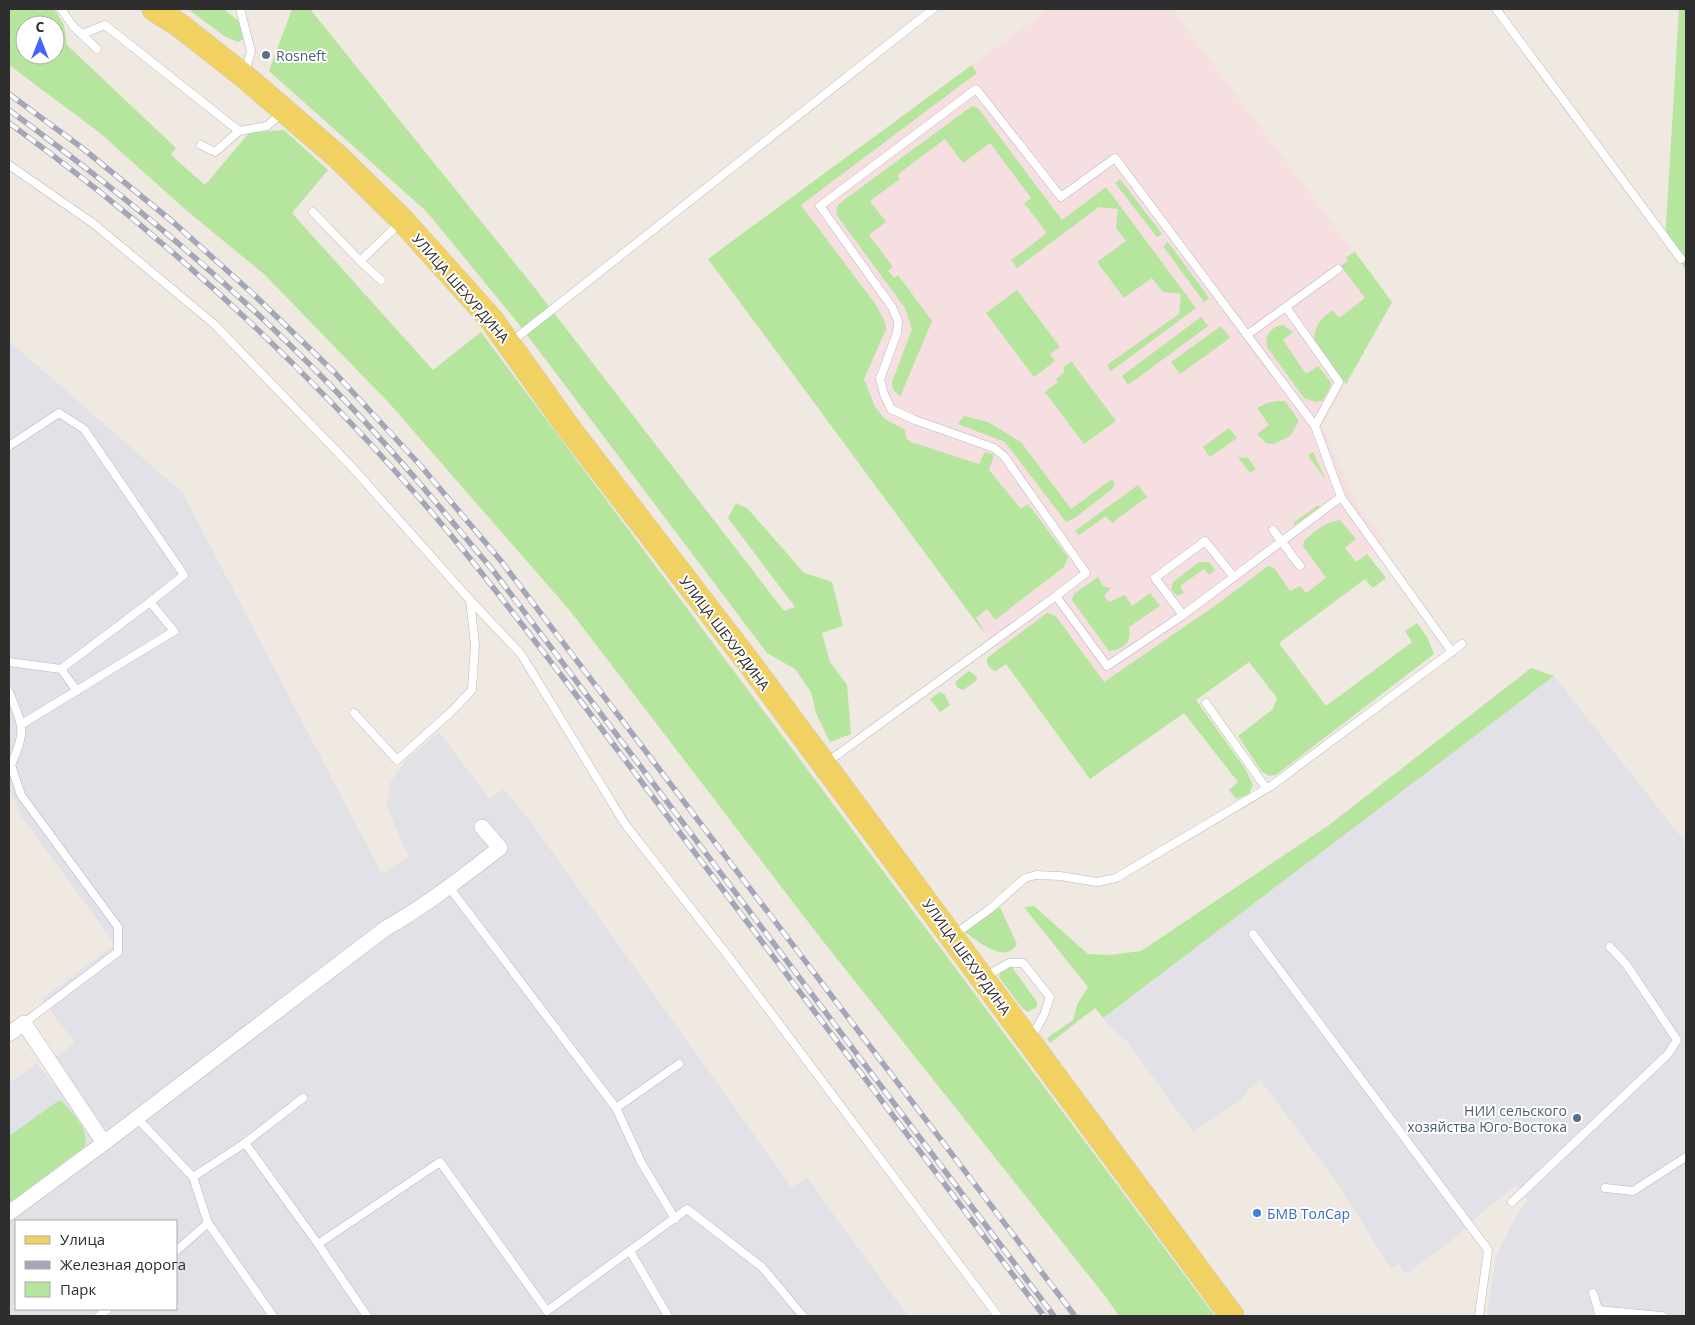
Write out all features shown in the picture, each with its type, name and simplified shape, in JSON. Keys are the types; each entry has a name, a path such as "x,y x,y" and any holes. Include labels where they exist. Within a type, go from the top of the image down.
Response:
{"main road":[{"name":"УЛИЦА ШЕХУРДИНА","path":"154,9 179,25 244,76 338,157 403,221 491,319 568,427 824,764 1232,1316"}],"street":[{"path":"9,1213 386,928 411,914 500,848 482,827"},
{"path":"9,1034 24,1023 104,1143"}],"lane":[{"path":"61,9 73,26 97,49"},
{"path":"240,9 252,51 244,76"},
{"path":"509,344 933,9"},
{"path":"1496,9 1681,259"},
{"path":"82,34 105,25 239,131"},
{"path":"824,764 1086,573 1004,456 994,448 915,420 891,409 880,379 897,333 898,321 892,307 820,206 976,89 1061,197 1114,158 1315,426 1340,497 1452,652"},
{"path":"201,145 215,152 239,131 267,126 285,111"},
{"path":"9,165 94,224 214,324 351,466 470,600 521,654 625,824 729,956 998,1316"},
{"path":"313,212 381,280"},
{"path":"360,261 403,221"},
{"path":"1247,335 1338,269"},
{"path":"1286,307 1339,382 1315,426"},
{"path":"9,446 59,413 84,429 184,575 61,669 9,662"},
{"path":"1056,596 1107,666 1183,615 1340,497"},
{"path":"1273,530 1300,566"},
{"path":"1183,615 1156,578 1206,541 1234,577"},
{"path":"354,713 397,760 450,712 472,690 475,645 470,600"},
{"path":"22,724 174,631 150,602"},
{"path":"952,936 991,908 1025,878 1036,875 1060,876 1097,882 1116,878 1266,788 1462,644"},
{"path":"61,669 77,691"},
{"path":"9,692 22,724 21,741 11,765 21,795 118,927 118,952 24,1023"},
{"path":"1206,703 1266,788"},
{"path":"449,887 616,1108 641,1162 674,1218"},
{"path":"1252,934 1488,1250 1479,1316"},
{"path":"1512,1202 1668,1054 1677,1040 1626,964 1610,947"},
{"path":"983,978 1009,963 1023,963 1050,997 1044,1015 1029,1042"},
{"path":"616,1108 679,1064"},
{"path":"193,1177 245,1143 303,1098"},
{"path":"136,1118 193,1177 208,1223 273,1316"},
{"path":"245,1143 367,1316"},
{"path":"1605,1188 1633,1191 1686,1157"},
{"path":"318,1244 440,1162 549,1314 687,1209 762,1267 803,1316"},
{"path":"178,1248 208,1223"},
{"path":"630,1251 668,1316"},
{"path":"1593,1293 1599,1313 1662,1316"}],"shaded area":[{"path":"1048,9 1172,9 1392,302 1322,425 1359,508 1385,541 1277,621 1115,700 1008,666 708,259"},
{"path":"9,341 182,492 382,874 409,857 387,808 390,783 404,762 439,732 490,799 503,789 528,818 792,1188 807,1178 908,1316 9,1316 9,1083 37,1063 56,1088 68,1079 55,1058 75,1043 42,999 115,944 21,816 9,788"},
{"path":"1554,676 1686,843 1686,1316 1487,1316 1496,1256 1517,1214 1528,1200 1516,1185 1479,1215 1459,1235 1406,1274 1398,1264 1391,1269 1338,1184 1260,1080 1251,1087 1241,1100 1193,1132 1125,1039 1112,1029 1103,1018"}],"green space":[{"path":"9,9 54,9 58,15 15,15 15,65 65,65 65,32 67,45 176,148 171,155 205,185 249,133 284,130 328,170 292,213 433,370 481,332 1215,1316 1119,1316 815,931 571,612 390,404 265,275 186,210 100,133 9,65"},
{"path":"188,9 224,9 245,27 245,38 238,42 224,36"},
{"path":"292,9 310,9 534,287 784,611 795,607 728,518 736,503 747,508 804,573 832,582 843,626 822,633 830,662 847,685 851,734 830,742 816,713 811,692 795,669 767,653 518,323 426,211 269,71"},
{"path":"1679,9 1686,9 1686,270 1665,242"},
{"path":"972,65 977,73 801,205 876,305 885,322 886,329 864,379 875,407 885,419 905,430 906,438 911,442 979,464 985,452 994,455 989,470 1021,509 1028,504 1068,557 1064,567 995,620 987,609 976,618 982,630 708,259"},
{"path":"972,106 978,108 1062,220 1106,187 1196,308 1111,371 1107,365 1179,314 1181,294 1163,292 1152,278 1124,298 1097,262 1126,241 1116,228 1118,209 1099,207 1017,268 1011,260 1047,233 1024,203 1031,198 990,143 963,163 945,139 897,175 900,179 870,201 886,222 869,235 893,267 888,271 894,278 898,275 932,321 900,397 893,389 892,382 912,329 905,308 838,217 836,210 840,203"},
{"path":"1120,179 1162,234 1157,237 1115,183"},
{"path":"1168,242 1209,298 1204,302 1163,246"},
{"path":"1355,252 1392,302 1346,384 1314,341 1314,336 1319,323 1333,310 1339,318 1365,298 1341,266 1348,261 1346,257"},
{"path":"1017,290 1060,347 1050,354 1055,361 1034,377 986,313"},
{"path":"1201,317 1208,326 1128,385 1122,376"},
{"path":"1283,325 1293,332 1283,340 1306,374 1318,366 1331,382 1330,388 1322,401 1316,402 1304,398 1267,347 1266,343 1269,332"},
{"path":"1221,326 1230,338 1180,374 1171,362"},
{"path":"1071,361 1116,421 1084,444 1045,392 1058,382 1056,379 1065,372 1063,368"},
{"path":"1285,401 1299,421 1290,436 1274,444 1266,443 1257,434 1269,425 1257,408 1267,403"},
{"path":"964,416 988,422 1021,442 1071,509 1112,479 1115,485 1076,517 1066,522 1005,442 958,424"},
{"path":"1229,428 1237,438 1210,457 1203,447"},
{"path":"1313,452 1326,480 1308,456"},
{"path":"1238,457 1248,458 1256,469 1250,473"},
{"path":"1138,485 1147,497 1112,523 1106,516 1079,535 1075,531"},
{"path":"1318,505 1320,507 1295,525 1293,523"},
{"path":"1340,520 1356,539 1345,548 1356,562 1367,554 1386,578 1373,588 1365,579 1279,643 1326,706 1412,642 1405,631 1417,623 1427,637 1434,654 1276,775 1269,776 1262,772 1238,736 1273,709 1277,698 1249,662 1196,700 1246,770 1253,785 1249,794 1236,799 1229,790 1238,782 1184,713 1090,779 1006,664 996,671 988,665 987,658 1047,613 1054,615 1058,619 1104,682 1216,605 1268,566 1274,568 1290,591 1300,586 1306,593 1326,578 1303,546 1304,541 1316,530"},
{"path":"1199,562 1209,562 1215,570 1209,575 1204,569 1180,586 1184,593 1177,596 1171,589 1173,582"},
{"path":"1098,577 1103,586 1111,588 1104,596 1109,602 1125,595 1132,606 1150,593 1160,606 1129,627 1128,641 1122,647 1109,651 1072,600 1074,594"},
{"path":"1531,668 1554,676 1103,1018 1095,1008 1050,1043 1047,1038 1073,1020 1078,1003 1088,987 1024,907 1034,906 1088,954 1110,955 1141,951 1329,825"},
{"path":"969,671 977,677 976,681 963,690 959,689 956,681"},
{"path":"940,692 945,695 950,705 940,712 930,699"},
{"path":"1000,907 1017,944 1012,950 1006,952 991,949 965,932"},
{"path":"1006,967 1012,967 1037,1002 1037,1007 1028,1012 1022,1008 999,977 1001,970"},
{"path":"58,1101 62,1101 80,1123 86,1141 84,1147 9,1203 9,1136"}],"railway":[{"path":"9,94 81,147 173,222 252,293 335,373 420,465 501,561 1075,1316"},
{"path":"9,110 134,206 253,309 328,383 413,476 495,573 1054,1316"},
{"path":"9,123 115,204 216,291 360,432 425,505 561,675 1044,1316"}],"place":[{"name":"Rosneft","path":"266,55"},
{"name":"НИИ сельского хозяйства Юго-Востока","path":"1577,1118"},
{"name":"БМВ ТолСар","path":"1257,1213"}]}
